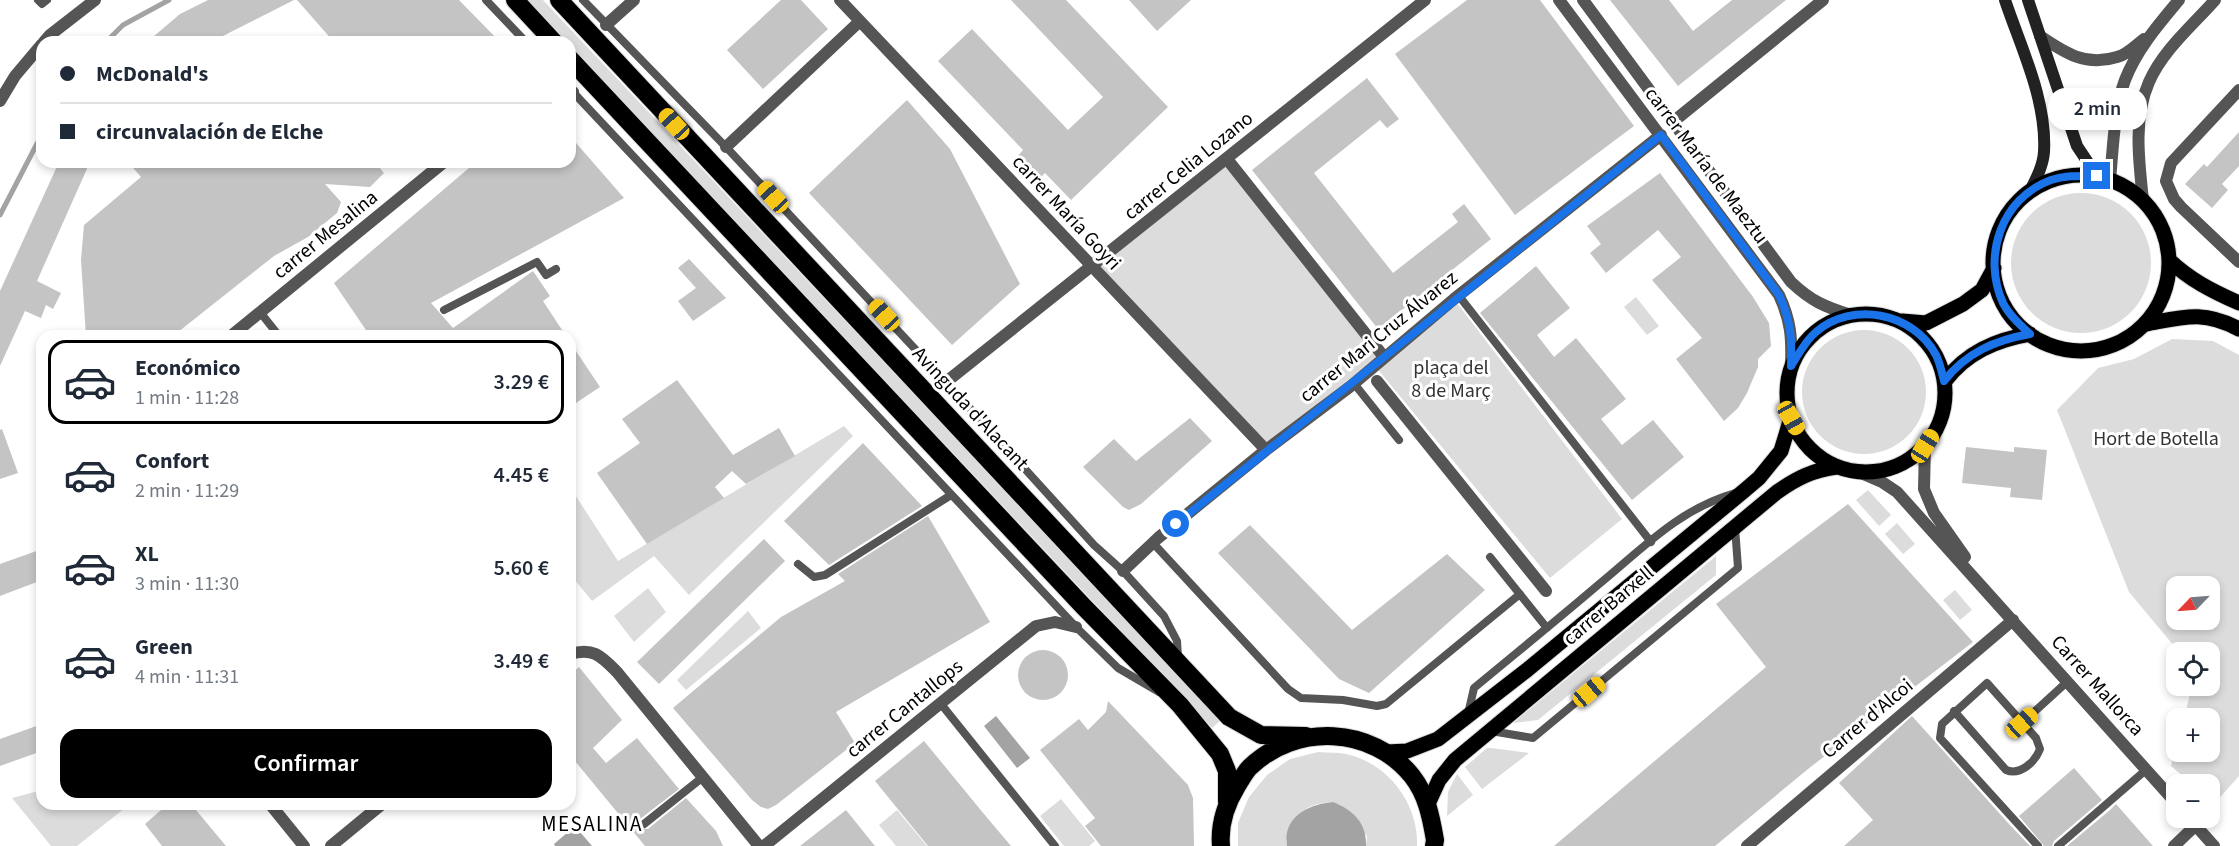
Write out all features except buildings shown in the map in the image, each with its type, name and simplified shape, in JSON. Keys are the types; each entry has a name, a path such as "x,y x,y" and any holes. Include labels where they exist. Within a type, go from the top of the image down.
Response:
{"highway":[{"path":"515,0 548,36"},
{"name":"Avinguda d'Alacant","path":"559,0 1229,717 1262,735 1347,736 1387,752"},
{"path":"576,65 1083,606 1180,705 1220,754 1227,771 1227,802 1220,832 1221,846"},
{"path":"1227,802 1248,768 1269,752 1306,736"},
{"path":"1387,752 1413,776 1428,804 1435,840 1434,846"}],"main road":[{"path":"2073,175 2104,178 2128,188 2143,200 2157,217 2165,238 2169,260 2167,283 2159,305 2146,324 2126,339 2102,349 2077,351 2052,346 2030,334 2004,305 1997,287 1994,268 1995,246 2002,225 2014,206 2030,191 2051,180 2073,175"},
{"path":"2169,260 2185,276 2239,303"},
{"path":"1900,321 1919,334 1935,354 1944,381 1945,398 1940,423 1925,446 1911,459 1895,468 1861,474 1837,467 1823,460 1805,444 1791,418 1787,388 1791,366 1809,338 1823,326 1851,315 1877,314 1900,321 1926,323 1947,314 1983,290 1994,268"},
{"path":"2146,324 2184,317 2207,316 2239,329"},
{"path":"1944,381 1954,368 1968,357 1995,343 2030,334"},
{"name":"carrer Barxell","path":"1387,752 1407,752 1438,739 1527,670 1745,490 1759,478 1781,451 1791,418"},
{"name":"carrer Barxell","path":"1428,804 1439,780 1455,760 1777,492 1796,478 1815,470 1837,467"}],"street":[{"path":"49,36 95,0"},
{"path":"606,26 634,0"},
{"name":"carrer María Goyri","path":"840,0 1266,450"},
{"name":"carrer Celia Lozano","path":"946,382 1425,0"},
{"name":"carrer María de Maeztu","path":"1559,0 1779,295 1788,315 1792,337 1791,366"},
{"name":"carrer María de Maeztu","path":"1583,0 1791,282 1808,298 1827,308 1851,315"},
{"path":"1674,121 1823,0"},
{"path":"2005,0 2042,109 2044,153 2030,191"},
{"path":"2028,0 2077,146 2104,178"},
{"path":"2104,178 2125,80 2148,37 2179,0"},
{"path":"2143,200 2139,162 2140,114 2149,81 2168,52 2216,0"},
{"path":"726,147 860,21"},
{"path":"2040,36 2063,52 2088,61 2119,57 2148,37"},
{"path":"0,101 15,76 36,51"},
{"path":"2239,90 2171,163 2166,181 2174,199 2239,262"},
{"name":"carrer Mari Cruz Álvarez","path":"1123,571 1153,543 1266,450 1351,386 1459,296 1661,135"},
{"path":"1227,159 1384,357"},
{"name":"carrer Mesalina","path":"238,330 437,168"},
{"path":"1377,381 1546,591"},
{"name":"Carrer Mallorca","path":"1925,446 1924,489 1934,513 1973,569 2013,620"},
{"name":"Carrer Mallorca","path":"1861,474 1882,482 1898,492 2166,791"},
{"name":"Carrer d'Alcoi","path":"1747,846 2013,620"},
{"name":"carrer Cantallops","path":"764,846 1036,626 1055,622 1076,627"},
{"path":"576,652 584,650 601,656 617,672 759,846"},
{"path":"275,810 304,846"},
{"path":"331,846 375,810"},
{"path":"2174,846 2188,828"},
{"path":"2199,828 2214,846"}],"lane":[{"path":"38,0 42,4 47,0"},
{"path":"486,0 520,36"},
{"name":"Avinguda d'Alacant","path":"583,0 726,147 946,382 1094,545 1123,571 1164,616 1177,641 1179,662"},
{"path":"576,96 1076,627 1118,668 1180,705"},
{"path":"444,310 537,262 546,275 556,269"},
{"path":"1459,296 1651,542"},
{"path":"260,312 274,330"},
{"path":"1351,386 1356,386 1399,440"},
{"path":"1467,717 1474,688 1651,542 1695,508 1745,490"},
{"path":"798,564 814,578 825,576 951,495"},
{"path":"1489,731 1533,738 1685,612 1738,568 1735,527"},
{"path":"1153,543 1288,689 1301,698 1343,700 1377,706 1386,704 1520,594"},
{"path":"1490,556 1547,628"},
{"path":"2022,723 2068,681"},
{"path":"1954,711 2006,770 2012,773 2019,771 2037,757 2040,749 2036,738 1987,683 1954,711 1942,724 1940,738 2038,846"},
{"path":"941,704 1055,846"},
{"path":"2058,846 2147,769"},
{"path":"644,824 703,777"}],"green space":[{"path":"527,0 543,0 1221,720 1212,728 576,52 576,36 561,36"},
{"name":"plaça del 8 de Març","path":"1227,159 1384,357 1454,299 1622,519 1550,578 1375,366 1266,450 1092,266"},
{"path":"2081,193 2108,198 2131,213 2146,236 2151,263 2146,290 2131,313 2108,328 2081,333 2054,328 2031,313 2016,290 2011,263 2016,236 2031,213 2054,198"},
{"path":"1636,297 1659,326 1647,335 1624,307"},
{"path":"1864,330 1888,334 1908,348 1922,368 1926,392 1922,416 1908,436 1888,450 1864,454 1840,450 1820,436 1806,416 1802,392 1806,368 1820,348 1840,334"},
{"name":"Hort de Botella","path":"2172,339 2213,341 2239,355 2239,776 2220,797 2220,774 2180,774 2171,766 2172,762 2220,762 2220,708 2186,708 2190,696 2220,696 2220,642 2171,642 2129,592 2057,410 2098,368 2134,359"},
{"path":"844,426 853,436 689,595 654,556 592,601 576,581 576,496 618,561"},
{"path":"1868,490 1891,515 1879,526 1856,500"},
{"path":"1897,523 1915,544 1903,554 1885,534"},
{"path":"1716,556 1716,575 1538,720 1513,723"},
{"path":"648,588 666,612 634,642 614,616"},
{"path":"1955,590 1972,610 1960,620 1943,600"},
{"path":"748,611 761,628 686,690 677,680"},
{"path":"1487,748 1529,753 1482,789 1465,767"},
{"path":"1318,752 1343,753 1361,759 1375,766 1387,776 1398,788 1413,815 1417,846 1366,846 1367,836 1333,802 1314,805 1302,812 1286,841 1287,846 1238,846 1238,823 1249,797 1267,775 1290,759"},
{"path":"1457,774 1473,795 1447,816 1448,792"},
{"path":"36,792 36,810 122,810 77,846 51,846 12,798"},
{"path":"1061,799 1095,841 1089,846 1064,846 1040,816"},
{"path":"897,810 927,846 896,846 879,825"}],"shaded area":[{"path":"996,716 1030,758 1017,768 984,726"},
{"path":"1333,802 1347,809 1357,818 1364,831 1366,846 1287,846 1289,827 1299,814 1315,806"},
{"path":"575,826 592,846 555,846 554,844"}],"waterway":[{"path":"112,36 123,25 169,0"},
{"path":"0,215 36,146"}],"district":[{"name":"MESALINA","path":"592,824"}],"route":[{"path":"1176,524 1266,450 1351,386 1459,296 1661,135 1779,295 1788,315 1792,337 1791,366 1809,338 1823,326 1851,315 1877,314 1900,321 1919,334 1935,354 1944,381 1954,368 1968,357 1995,343 2030,334 2004,305 1997,287 1994,268 1995,246 2002,225 2014,206 2030,191 2051,180 2073,175 2097,176"}]}
